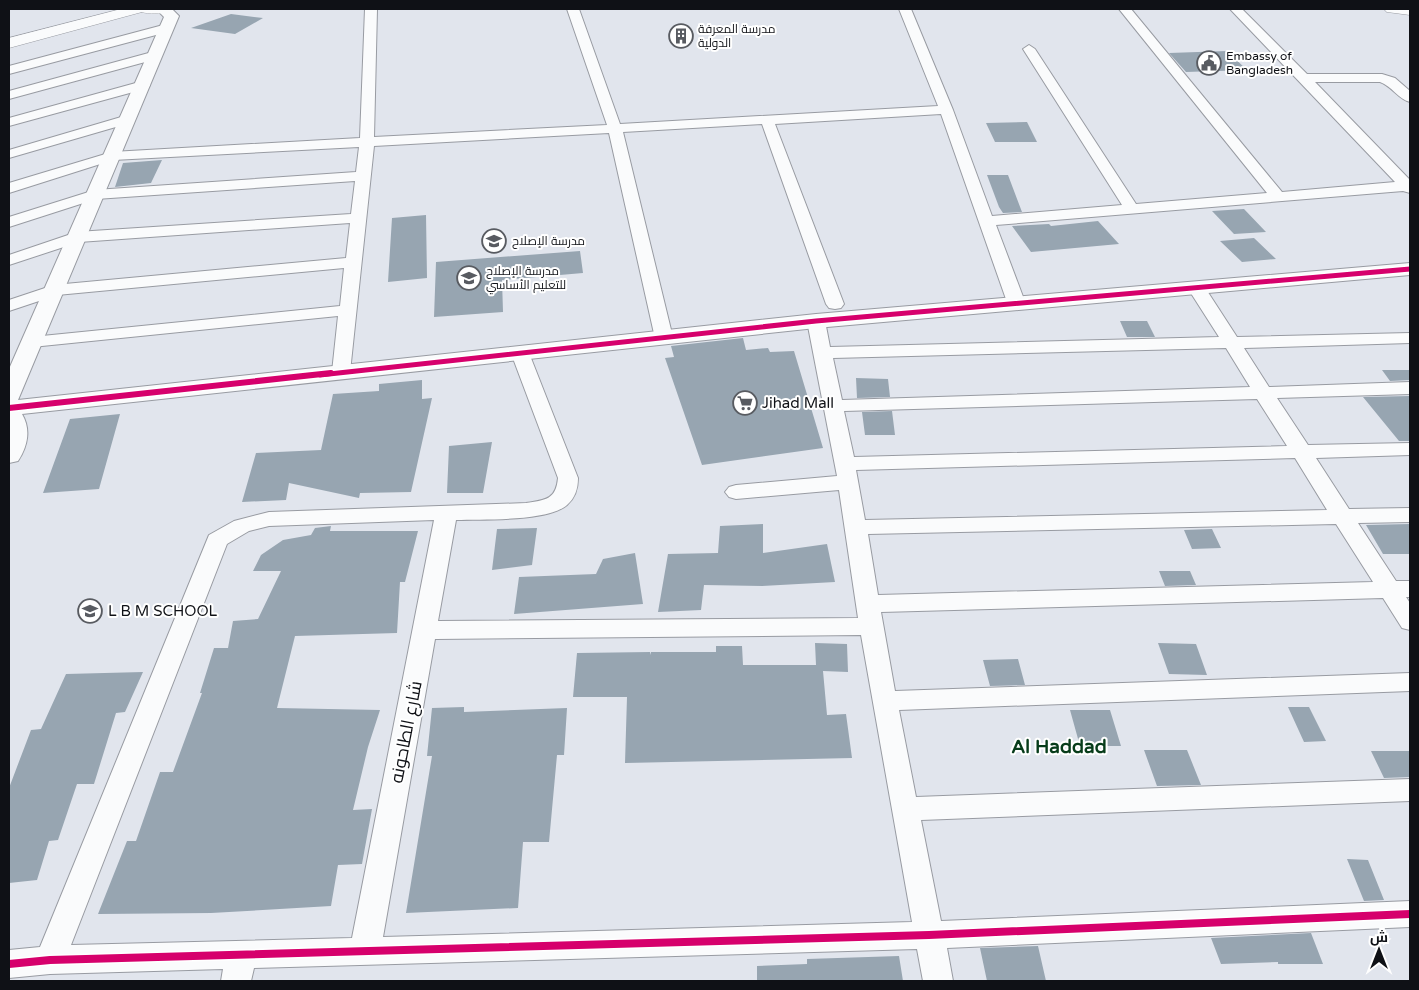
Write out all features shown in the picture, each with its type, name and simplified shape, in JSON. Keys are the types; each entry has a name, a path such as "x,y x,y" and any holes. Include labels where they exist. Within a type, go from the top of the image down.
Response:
{"main road":[{"path":"9,43 137,9"},
{"path":"146,9 164,9"},
{"path":"1392,9 1410,10"}],"street":[{"path":"9,395 172,16 164,9"},
{"path":"341,372 367,141 371,9"},
{"path":"573,9 615,128 664,338"},
{"path":"905,9 946,110 1016,302"},
{"path":"1125,9 1278,197"},
{"path":"1236,9 1409,188"},
{"path":"9,70 167,28"},
{"path":"1029,49 1132,209"},
{"path":"9,95 156,55"},
{"path":"1304,78 1382,78 1407,76"},
{"path":"1382,78 1390,81 1410,98"},
{"path":"9,122 143,85"},
{"path":"9,188 112,156 946,110"},
{"path":"9,154 128,119"},
{"path":"766,120 835,304"},
{"path":"9,222 95,195 363,176"},
{"path":"987,221 1409,188"},
{"path":"9,260 77,237 358,218"},
{"path":"9,306 54,290 353,262"},
{"path":"9,408 816,321 1410,269"},
{"path":"1196,287 1342,516 1400,589 1410,622"},
{"path":"32,342 348,310"},
{"path":"816,321 847,473 884,702 938,981"},
{"path":"821,353 1410,338"},
{"path":"50,960 217,540 230,530 248,522 269,519 526,510 547,507 560,500 568,490 568,478 520,353"},
{"path":"833,406 1410,388"},
{"path":"9,413 16,432 9,455"},
{"path":"736,492 847,473 1410,449"},
{"name":"شارع الطاحونه","path":"365,951 446,513"},
{"path":"855,528 1410,514"},
{"path":"425,630 869,615 1400,589"},
{"path":"884,702 1410,682"},
{"path":"905,809 1410,790"},
{"path":"9,964 50,960 239,968 365,951 929,935 1410,914"}],"building":[{"path":"231,14 263,18 235,34 191,28"},
{"name":"Embassy of Bangladesh","path":"1227,51 1247,70 1186,72 1169,53"},
{"path":"1027,122 1037,142 995,142 986,123"},
{"path":"162,160 151,183 115,187 123,163"},
{"path":"987,175 1008,175 1022,212 1003,213"},
{"path":"1244,209 1266,232 1234,234 1212,211"},
{"path":"426,215 427,278 388,282 392,218"},
{"path":"1098,221 1119,244 1031,252 1012,226 1049,224 1051,226"},
{"path":"1254,238 1276,259 1242,262 1220,241"},
{"path":"580,251 583,273 502,280 503,312 434,317 436,262"},
{"path":"1120,321 1147,321 1155,337 1127,337"},
{"name":"Jihad Mall","path":"743,338 746,350 768,348 770,352 794,351 823,448 702,465 665,358 674,357 671,346"},
{"path":"1382,370 1410,370 1410,380 1390,381"},
{"path":"856,378 888,379 890,397 857,398"},
{"path":"422,380 422,399 432,398 411,492 360,493 359,498 289,483 286,500 242,502 256,453 321,450 333,394 379,391 379,384"},
{"path":"1410,396 1410,441 1399,441 1363,397"},
{"path":"892,411 895,435 865,435 862,412"},
{"path":"120,414 99,489 43,493 70,419"},
{"path":"492,442 483,493 447,493 449,446"},
{"path":"763,524 763,553 827,544 835,582 762,586 704,585 701,610 658,612 668,554 718,553 720,526"},
{"path":"1410,524 1410,554 1383,554 1366,525"},
{"path":"331,526 330,531 418,531 405,582 400,582 397,633 295,636 277,708 380,710 368,747 353,810 372,809 362,864 338,865 331,906 211,913 98,914 127,841 136,841 160,772 173,772 202,693 200,693 214,648 228,648 233,621 258,619 281,571 253,571 261,555 283,540 311,535 315,528"},
{"path":"537,528 532,565 492,570 497,529"},
{"path":"1212,529 1221,548 1192,549 1184,530"},
{"path":"635,553 643,604 514,614 519,577 596,574 603,559"},
{"path":"1159,571 1190,571 1196,585 1165,586"},
{"path":"815,643 847,644 848,672 823,671 827,715 846,714 852,758 625,763 627,697 573,697 577,653 650,652 651,655 651,652 716,652 716,646 742,646 743,665 816,665"},
{"path":"1158,643 1196,644 1207,675 1169,674"},
{"path":"1018,659 1025,685 990,686 983,660"},
{"path":"143,672 125,712 116,713 94,784 77,784 58,840 49,841 37,880 9,883 9,788 31,730 41,729 66,674"},
{"path":"464,707 464,712 567,708 564,755 557,755 549,842 523,842 518,908 406,913 432,756 427,756 432,708"},
{"path":"1288,707 1309,707 1326,741 1304,742"},
{"path":"1070,710 1110,710 1121,746 1080,746"},
{"path":"1144,750 1187,750 1201,785 1157,786"},
{"path":"1371,751 1410,751 1410,777 1384,778"},
{"path":"1347,859 1368,860 1384,900 1364,901"},
{"path":"1311,933 1323,964 1278,964 1278,962 1221,964 1211,938"},
{"path":"1038,946 1046,981 987,981 980,948"},
{"path":"899,956 903,981 757,981 757,966 807,964 807,959"}],"cycle path":[{"path":"9,408 816,321 1410,269"},
{"path":"9,964 50,960 929,935 1410,914"}],"place":[{"name":"مدرسة المعرفة الدولية","path":"681,36"},
{"name":"Embassy of Bangladesh","path":"1209,63"},
{"name":"مدرسة الإصلاح","path":"494,241"},
{"name":"مدرسة الإصلاح للتعليم الأساسي","path":"469,278"},
{"name":"Jihad Mall","path":"745,403"},
{"name":"L B M SCHOOL","path":"90,611"}],"district":[{"name":"Al Haddad","path":"1059,746"}]}
